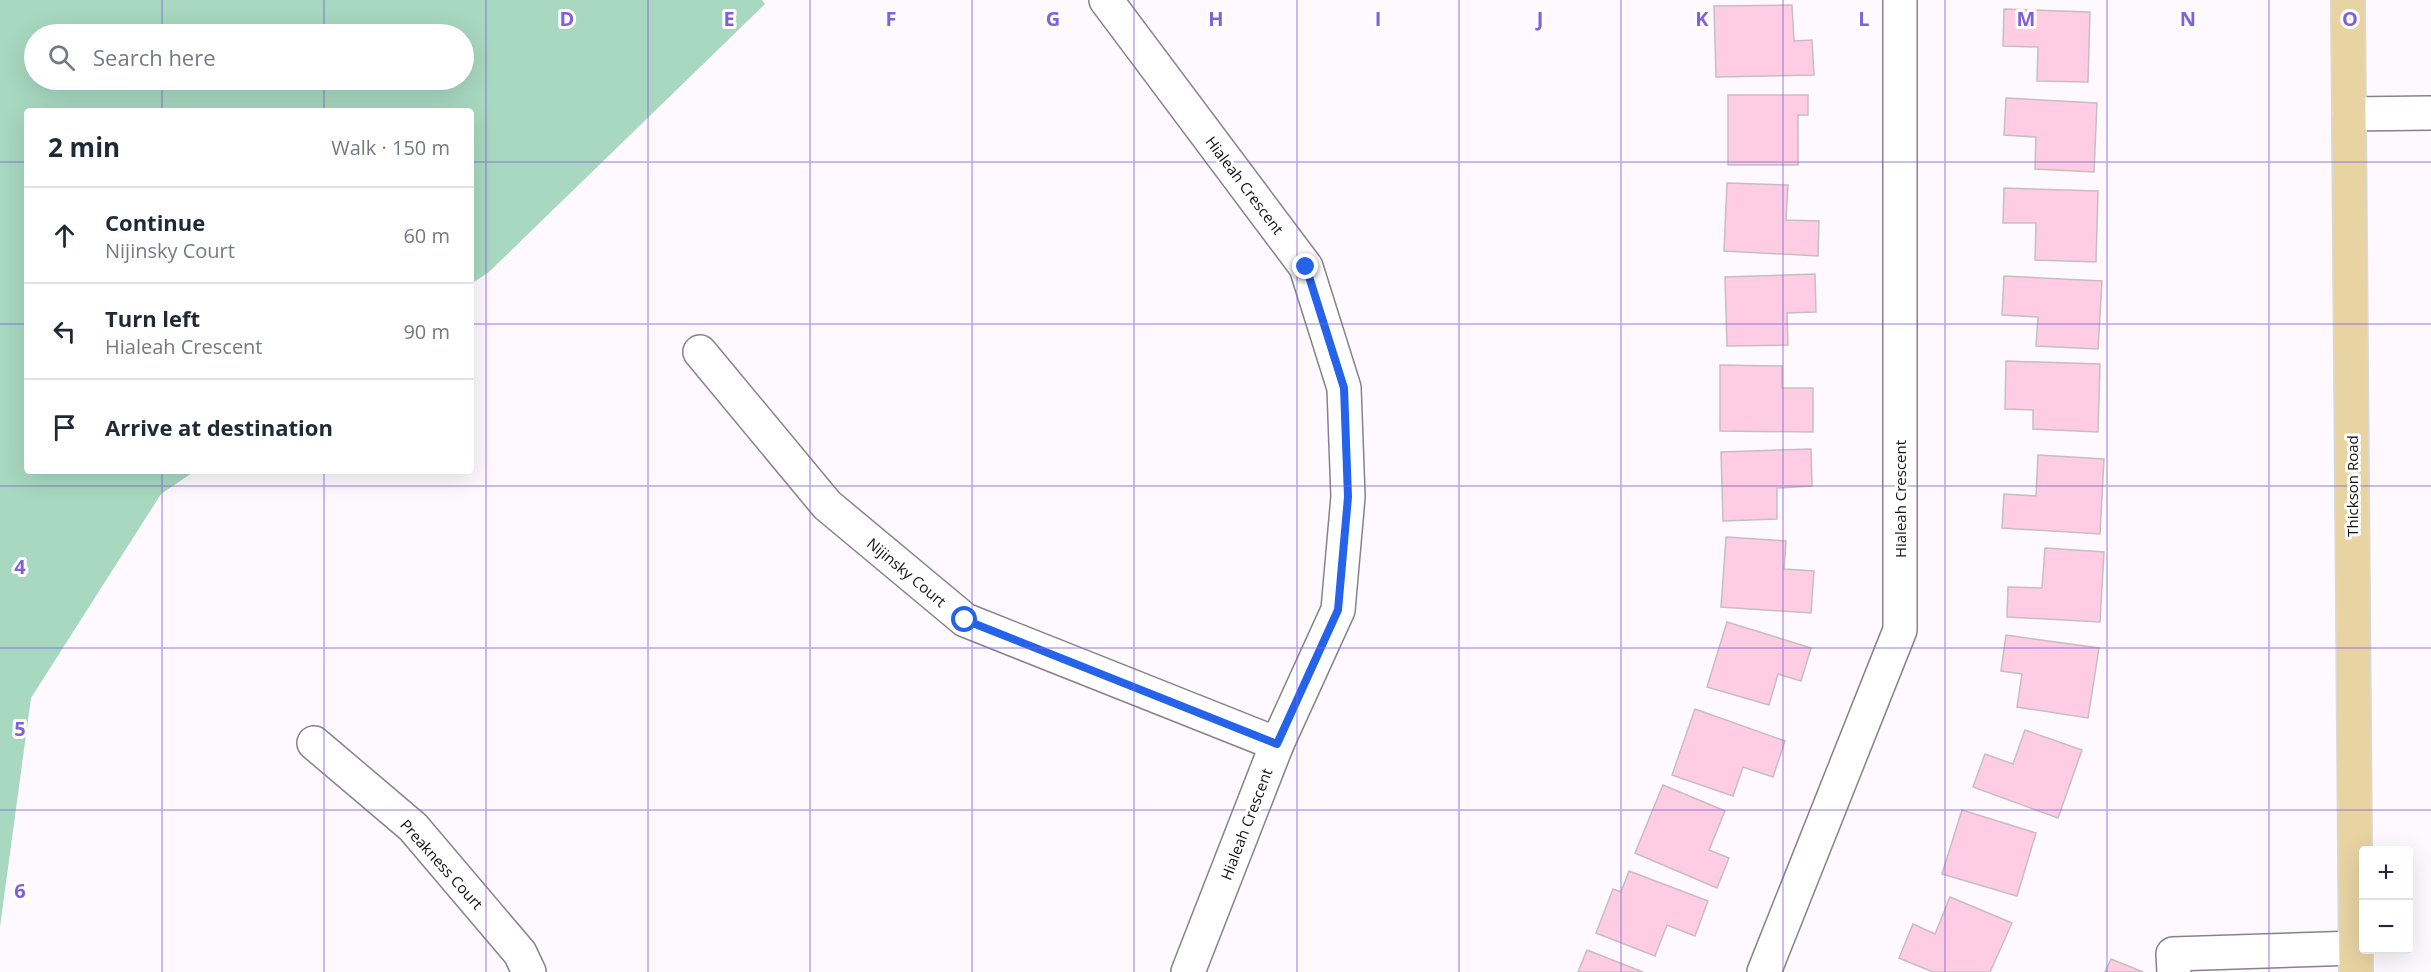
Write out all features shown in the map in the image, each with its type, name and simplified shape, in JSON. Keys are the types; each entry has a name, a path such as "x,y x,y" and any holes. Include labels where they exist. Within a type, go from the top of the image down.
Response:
{"main road":[{"name":"Thickson Road","path":"2348,0 2356,960"}],"street":[{"name":"Hialeah Crescent","path":"1106,0 1306,267 1344,388 1348,497 1338,610 1277,744 1188,972"},
{"name":"Hialeah Crescent","path":"1764,972 1900,630 1900,0"},
{"path":"2349,114 2431,113"},
{"name":"Nijinsky Court","path":"700,352 827,505 965,620 1277,744"},
{"name":"Preakness Court","path":"314,743 413,827 520,953 529,972"},
{"path":"2174,972 2174,954 2356,960"}],"green space":[{"path":"0,0 762,0 765,4 489,272 474,282 474,108 24,108 24,474 191,474 161,494 31,698 0,927"}],"building":[{"path":"1792,5 1794,41 1812,40 1814,75 1716,77 1714,6"},
{"path":"2004,9 2090,12 2088,82 2037,81 2038,47 2003,46"},
{"path":"1728,95 1808,95 1808,115 1798,115 1798,165 1728,165"},
{"path":"2006,98 2097,103 2094,172 2035,169 2036,137 2004,135"},
{"path":"1727,183 1788,185 1786,220 1819,221 1818,256 1724,251"},
{"path":"2004,188 2098,191 2096,262 2035,260 2036,223 2003,223"},
{"path":"1815,274 1816,312 1787,313 1788,345 1727,346 1725,277"},
{"path":"2004,276 2102,281 2098,349 2036,346 2038,317 2002,315"},
{"path":"2006,361 2100,364 2098,432 2033,429 2033,410 2005,409"},
{"path":"1720,365 1782,366 1782,388 1813,388 1813,432 1720,431"},
{"path":"1811,449 1812,486 1777,488 1777,519 1723,521 1721,452"},
{"path":"2038,455 2104,459 2100,534 2002,528 2004,494 2036,496"},
{"path":"1726,537 1786,541 1784,569 1814,571 1811,613 1721,607"},
{"path":"2045,548 2104,552 2100,622 2007,617 2008,587 2042,588"},
{"path":"1727,622 1811,648 1801,681 1778,674 1769,705 1707,687"},
{"path":"2006,635 2099,648 2088,718 2017,707 2022,674 2001,671"},
{"path":"1695,709 1785,741 1773,777 1743,767 1733,796 1672,775"},
{"path":"2025,730 2082,750 2058,818 1973,787 1985,754 2013,764"},
{"path":"1663,785 1725,811 1709,850 1729,858 1717,888 1635,853"},
{"path":"1962,810 2036,833 2017,896 1942,874"},
{"path":"1629,871 1708,901 1695,936 1667,925 1655,956 1596,933 1613,889 1621,892"},
{"path":"1950,897 2012,923 1990,972 1933,972 1899,958 1913,924 1935,934"},
{"path":"1587,950 1643,972 1578,972"},
{"path":"2111,959 2143,972 2105,972"}],"route":[{"path":"965,620 1277,744 1338,610 1348,497 1344,388 1306,267"}]}
